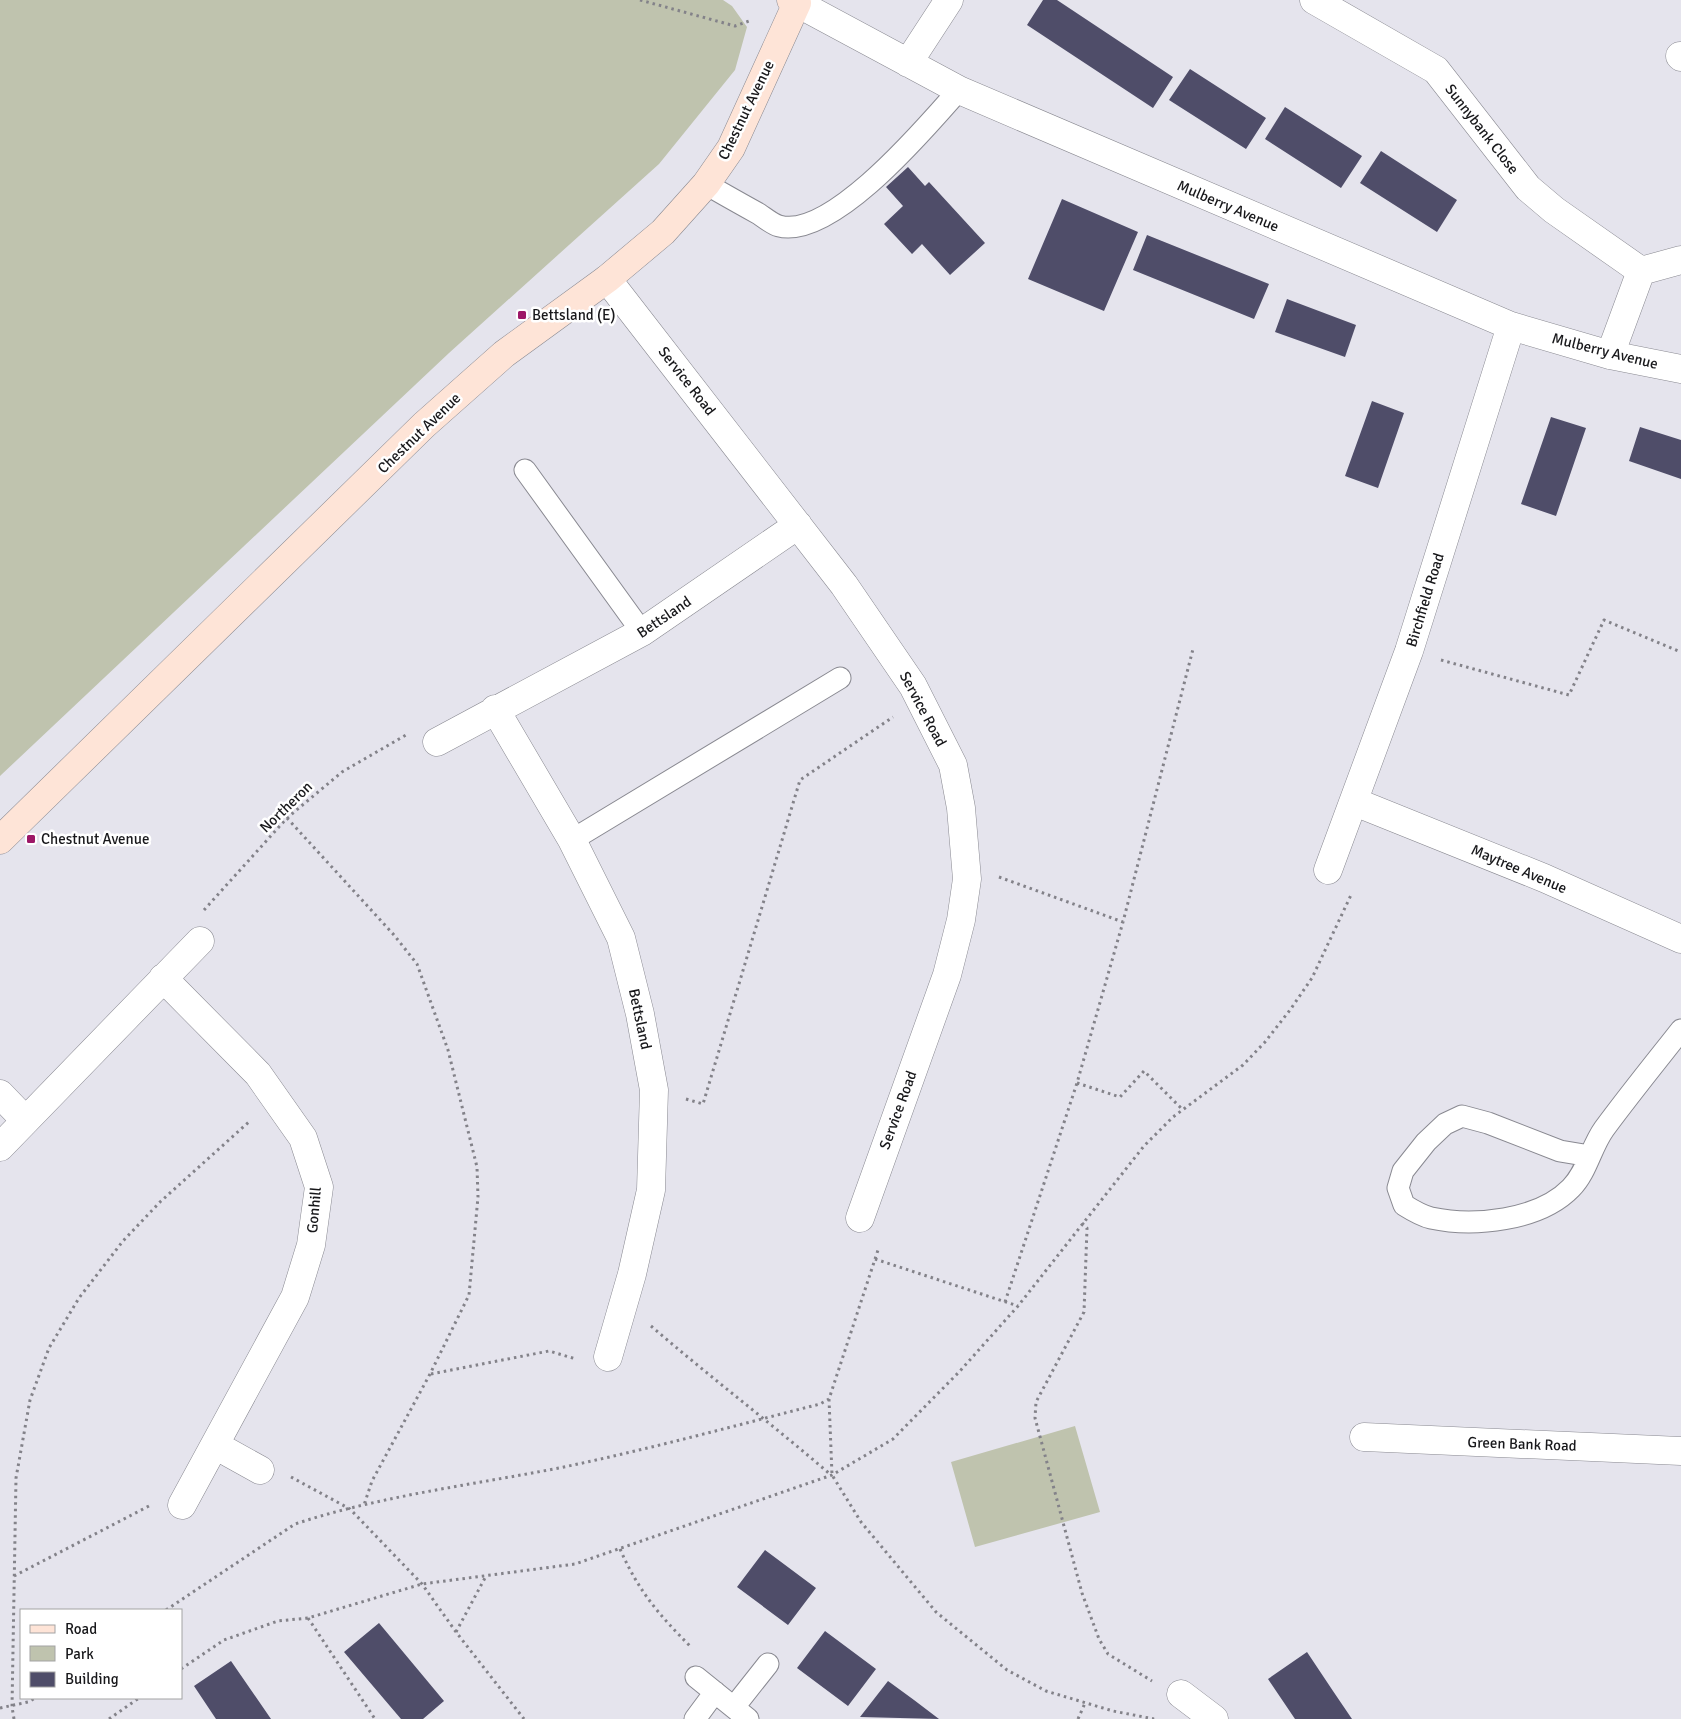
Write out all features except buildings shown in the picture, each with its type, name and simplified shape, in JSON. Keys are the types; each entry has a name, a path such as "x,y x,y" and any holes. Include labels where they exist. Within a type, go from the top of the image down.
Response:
{"street":[{"path":"908,64 949,0"},
{"name":"Sunnybank Close","path":"1314,0 1436,70 1528,188 1554,210 1641,271"},
{"name":"Mulberry Avenue","path":"794,2 959,90 1510,326 1610,354 1681,369"},
{"name":"Chestnut Avenue","path":"0,840 424,425 504,354 607,279 663,232 706,184 731,148 794,2"},
{"path":"1610,354 1641,271 1681,260"},
{"name":"Service Road","path":"607,279 844,585 919,699 953,765 961,808 967,879 961,920 947,975 860,1218"},
{"name":"Birchfield Road","path":"1328,870 1355,802 1409,652 1510,326"},
{"name":"Bettsland","path":"437,742 495,709 608,652 642,632 798,525"},
{"name":"Bettsland","path":"495,709 572,840 621,938 640,1014 654,1090 651,1190 624,1302 608,1357"},
{"name":"Maytree Avenue","path":"1355,802 1544,878 1681,939"},
{"path":"0,1147 24,1120 200,941"},
{"name":"Gonhill","path":"163,978 258,1074 302,1138 319,1187 311,1245 295,1298 182,1504"},
{"path":"0,1094 24,1120"},
{"name":"Green Bank Road","path":"1364,1437 1681,1451"},
{"path":"215,1445 260,1470"},
{"path":"1172,1691 1214,1719"}],"lane":[{"path":"706,184 778,226 797,226 814,221 860,191 908,148 959,90"},
{"path":"525,470 642,632"},
{"path":"572,840 840,678"},
{"path":"1590,1156 1560,1151 1488,1123 1462,1116 1445,1124 1426,1142 1403,1172 1398,1188 1404,1205 1429,1218 1458,1222 1502,1220 1545,1207 1571,1188 1590,1156 1602,1131 1681,1030"},
{"path":"696,1677 741,1713 768,1664"},
{"path":"695,1719 715,1692"}],"path":[{"path":"640,0 734,26 794,2"},
{"path":"1409,652 1569,695 1604,620 1681,652"},
{"path":"1005,1302 1077,1083 1123,922 1193,649"},
{"path":"654,1090 703,1104 800,780 919,699"},
{"name":"Northeron","path":"200,941 213,927 200,914 287,818 342,772 415,730 437,742"},
{"path":"287,818 394,935 417,964 429,993 464,1109 477,1167 478,1198 469,1295 430,1374 372,1481 364,1505"},
{"path":"966,865 1123,922"},
{"path":"182,1667 224,1640 278,1621 308,1618 422,1584 575,1564 832,1475 893,1439 960,1371 1018,1306 1144,1146 1183,1110 1243,1065 1290,1010 1312,978 1357,882 1328,870"},
{"path":"1077,1083 1120,1097 1144,1072 1183,1110"},
{"path":"14,1719 12,1707 16,1478 30,1400 49,1348 79,1298 123,1241 160,1202 275,1098"},
{"path":"832,1475 828,1399 885,1229 860,1218"},
{"path":"624,1302 735,1397 766,1418 832,1475 861,1522 936,1612 1007,1670 1046,1691 1085,1703 1154,1719 1172,1691 1142,1676 1108,1654 1099,1639 1082,1593 1035,1418 1036,1402 1084,1312 1086,1228 1082,1223"},
{"path":"875,1259 1018,1306"},
{"path":"430,1374 549,1351 597,1365 608,1357"},
{"path":"168,1609 295,1524 364,1505 562,1467 766,1418 820,1404 828,1399"},
{"path":"260,1470 273,1468 350,1509 422,1584 456,1632 524,1719"},
{"path":"14,1576 164,1498 182,1504"},
{"path":"620,1549 633,1579 662,1619 694,1651 684,1664 696,1677"},
{"path":"456,1632 486,1575"},
{"path":"308,1618 375,1719"},
{"path":"0,1708 12,1707 32,1699"},
{"path":"109,1719 138,1699"},
{"path":"1078,1719 1085,1703"}],"green space":[{"path":"0,0 723,0 732,6 747,27 735,70 659,164 449,353 0,776"},
{"path":"1075,1426 1100,1512 975,1547 951,1462"}],"place":[{"name":"Bettsland (E)","path":"522,315"},
{"name":"Chestnut Avenue","path":"31,839"}]}
